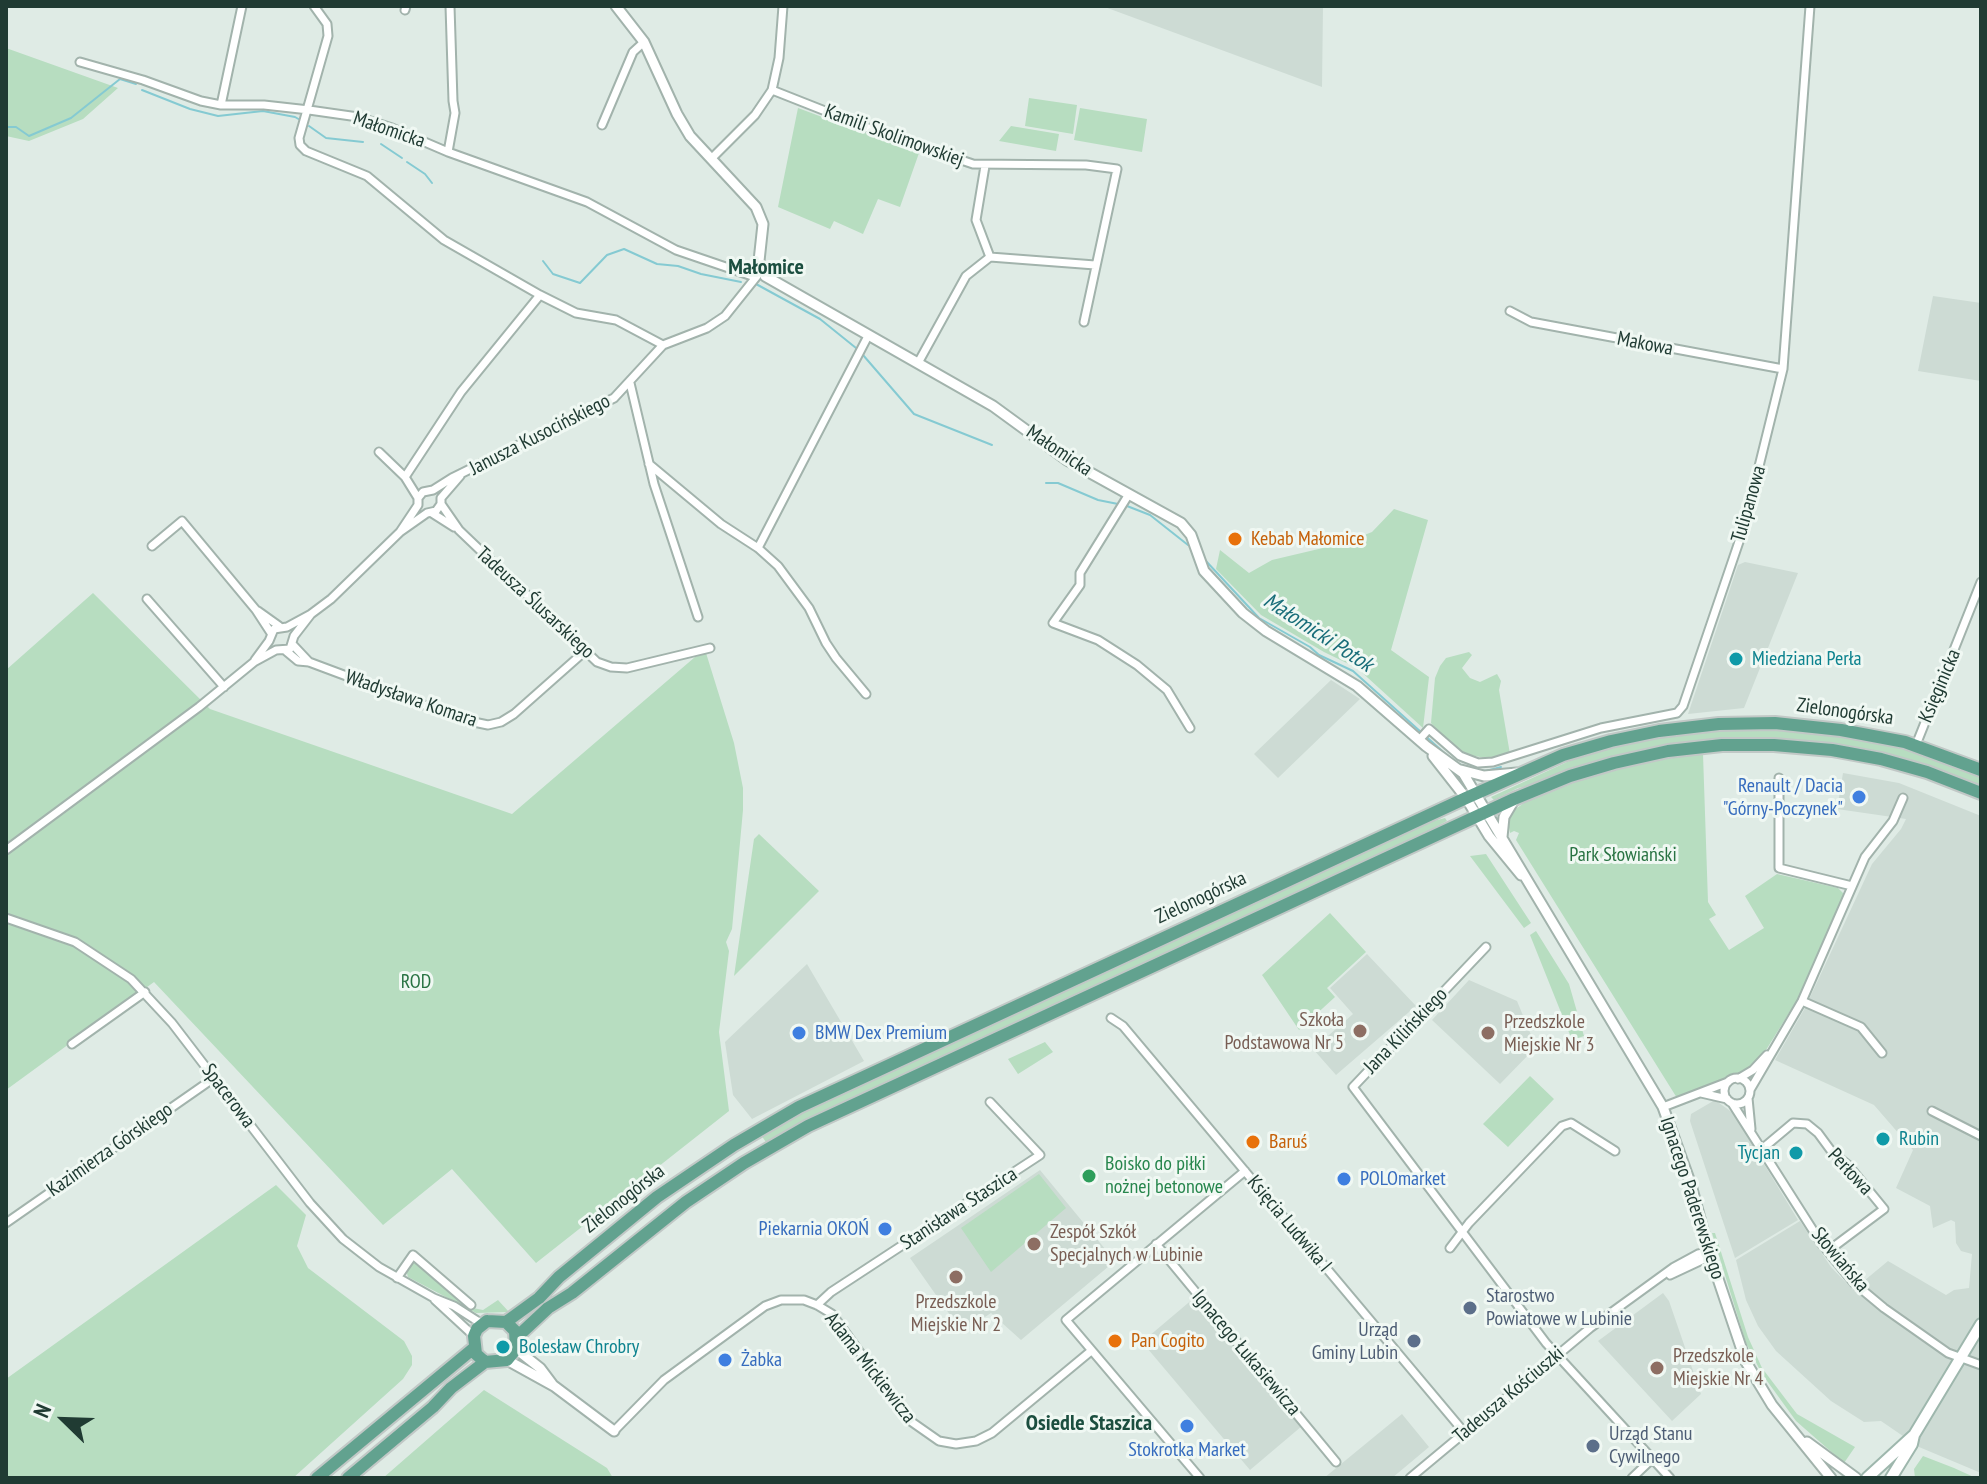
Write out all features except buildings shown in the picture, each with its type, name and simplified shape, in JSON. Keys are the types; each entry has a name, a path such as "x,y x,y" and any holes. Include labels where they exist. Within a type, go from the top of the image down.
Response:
{"main road":[{"name":"Zielonogórska","path":"506,1322 539,1298 559,1277 657,1197 778,1119 848,1083 1471,796 1582,749 1668,730 1730,724 1789,724 1829,728 1916,745 1981,770"},
{"name":"Zielonogórska","path":"516,1343 548,1308 572,1293 686,1202 744,1163 808,1126 1514,799 1570,776 1627,759 1693,748 1750,744 1807,747 1863,755 1920,770 1981,793"},
{"path":"317,1478 474,1342 482,1324 506,1322 516,1343 507,1360 485,1362 348,1478"},
{"path":"1869,1478 1914,1435 1981,1324"},
{"path":"474,1342 485,1362"},
{"path":"1893,1476 1914,1435"}],"street":[{"path":"221,105 242,6"},
{"path":"314,6 327,24 328,36 299,138 300,145 306,151 367,176 444,240 540,295 576,313 616,320 663,345"},
{"path":"448,152 455,113 450,6"},
{"path":"616,6 644,42 683,126 760,213 763,231 759,275"},
{"path":"711,159 755,115 772,90 779,58 783,6"},
{"name":"Tulipanowa","path":"1424,738 1429,729 1460,756 1486,763 1601,728 1681,710 1748,515 1783,369 1810,6"},
{"path":"602,125 633,52 644,42"},
{"name":"Małomicka","path":"80,62 221,105 264,105 358,117 587,202 676,250 759,275 918,363 1006,415 1060,456 1186,527 1206,574 1252,620 1357,686 1424,738 1459,770 1471,796"},
{"name":"Kamili Skolimowskiej","path":"772,90 881,133 985,166 1086,165 1117,169 1095,265"},
{"path":"985,166 976,220 990,257"},
{"path":"918,363 966,276 990,257 1095,265 1084,322"},
{"name":"Janusza Kusocińskiego","path":"418,502 430,490 614,398 663,345 717,322 759,275"},
{"path":"379,452 405,477 461,392 540,295"},
{"name":"Makowa","path":"1510,311 1531,322 1783,369"},
{"path":"758,548 868,336"},
{"path":"630,383 670,537 698,617"},
{"path":"649,464 721,524 758,548 792,583 809,608 826,643 866,694"},
{"name":"Janusza Kusocińskiego","path":"430,513 460,476"},
{"name":"Tadeusza Ślusarskiego","path":"405,477 430,490 441,501 459,530 584,652 605,666 627,668 710,648"},
{"name":"Tadeusza Ślusarskiego","path":"405,477 418,502 459,530"},
{"path":"1129,494 1080,573 1080,585 1053,623 1098,640 1137,665 1167,690 1190,728"},
{"path":"400,532 418,502"},
{"path":"254,662 270,637 311,614 352,580 400,532 430,513"},
{"path":"152,546 182,521 256,610 276,650"},
{"name":"Księginicka","path":"1916,745 1981,582"},
{"path":"147,599 224,687"},
{"path":"256,610 283,627 291,644"},
{"path":"6,850 254,662 291,644 311,614"},
{"name":"Władysława Komara","path":"291,644 309,662 464,720 488,725 514,714 584,652"},
{"name":"Małomicka","path":"1424,738 1471,796"},
{"path":"1459,770 1484,776 1524,772"},
{"path":"1779,778 1779,868 1852,886"},
{"path":"1471,796 1510,865 1524,878"},
{"path":"1699,1093 1743,1103 1802,1001 1865,857 1893,821 1903,798"},
{"path":"1502,837 1504,815 1514,799"},
{"path":"1482,815 1502,837 1524,878"},
{"name":"Ignacego Paderewskiego","path":"1524,878 1663,1107 1746,1362 1772,1405 1831,1478"},
{"name":"Spacerowa","path":"6,918 56,934 87,949 126,975 172,1023 330,1227 365,1258 482,1324"},
{"name":"Jana Kilińskiego","path":"1486,947 1353,1087 1556,1355 1670,1478"},
{"path":"1444,976 1450,985"},
{"path":"72,1044 145,992"},
{"path":"1802,1001 1861,1027 1882,1053"},
{"name":"Księcia Ludwika I","path":"1111,1018 1123,1026 1464,1432"},
{"path":"1663,1107 1738,1079 1760,1064 1776,1044"},
{"name":"Kazimierza Górskiego","path":"6,1223 214,1078"},
{"path":"1738,1079 1746,1082 1749,1094 1751,1132"},
{"path":"1729,1082 1725,1089 1729,1101"},
{"name":"Słowiańska","path":"1729,1101 1828,1251 1854,1283 1948,1353 1981,1365"},
{"name":"Stanisława Staszica","path":"817,1305 831,1292 1040,1155 990,1102"},
{"path":"1932,1111 1981,1136"},
{"name":"Perłowa","path":"1762,1149 1793,1123 1800,1121 1807,1124 1848,1165 1884,1209 1828,1251"},
{"path":"1450,1248 1562,1126 1571,1123 1615,1151"},
{"path":"1200,1478 1066,1320 1245,1171"},
{"name":"Tadeusza Kościuszki","path":"1691,1262 1705,1236"},
{"name":"Ignacego Łukasiewicza","path":"1156,1244 1336,1462"},
{"name":"Tadeusza Kościuszki","path":"1410,1478 1556,1355 1661,1279 1709,1252"},
{"path":"397,1278 413,1255 471,1305"},
{"path":"1691,1262 1717,1274"},
{"name":"Spacerowa","path":"434,1298 474,1342"},
{"name":"Adama Mickiewicza","path":"614,1431 664,1380 765,1306 792,1298 817,1305 832,1314 909,1420 939,1441 956,1444 976,1441 992,1433 1091,1351"},
{"path":"516,1343 554,1386"},
{"path":"507,1360 554,1386 614,1431"},
{"name":"Ignacego Paderewskiego","path":"1801,1438 1856,1478"},
{"path":"1632,1478 1652,1459"}],"shaded area":[{"path":"1102,6 1323,6 1322,87"},
{"path":"1933,296 1981,303 1981,381 1918,371"},
{"path":"1745,562 1798,573 1744,708 1688,714 1738,565"},
{"path":"1331,680 1360,699 1278,778 1254,754"},
{"path":"1843,773 1899,783 1981,816 1981,1473 1919,1447 1881,1421 1864,1422 1831,1401 1776,1351 1758,1326 1746,1300 1736,1260 1800,1221 1831,1267 1853,1290 1888,1261 1946,1295 1954,1290 1969,1288 1972,1254 1961,1251 1956,1243 1955,1222 1951,1220 1933,1228 1930,1206 1896,1188 1913,1150 1874,1105 1775,1060 1805,1008 1872,864 1906,819 1837,809"},
{"name":"Szkoła Podstawowa Nr 5","path":"1367,954 1416,1006 1336,1075 1313,1049 1353,1014 1330,988"},
{"path":"807,964 864,1061 752,1119 733,1095 725,1042"},
{"name":"Przedszkole Miejskie Nr 3","path":"1469,980 1517,1001 1536,1047 1500,1084 1432,1020"},
{"path":"1715,1100 1733,1113 1798,1220 1735,1258 1690,1121 1691,1114"},
{"name":"Zespół Szkół Specjalnych w Lubinie","path":"1040,1170 1115,1261 1021,1340 991,1313 962,1332 910,1258"},
{"name":"Przedszkole Miejskie Nr 4","path":"1663,1293 1669,1301 1701,1394 1672,1421 1598,1341"},
{"path":"1194,1298 1302,1426 1250,1470 1142,1342"},
{"path":"1402,1414 1429,1447 1392,1478 1324,1478"}],"green space":[{"path":"6,48 118,88 83,119 29,141 6,136"},
{"path":"1029,98 1077,105 1073,134 1025,126"},
{"path":"798,108 919,153 900,207 878,199 863,234 834,221 830,229 778,207"},
{"path":"1080,108 1147,119 1142,152 1074,140"},
{"path":"1011,126 1059,134 1056,151 999,141"},
{"path":"1394,509 1428,520 1391,650 1429,677 1423,728 1357,668 1261,615 1216,569 1220,550 1249,573 1272,560 1344,543 1372,532"},
{"name":"ROD","path":"93,593 210,709 512,814 695,657 706,653 734,743 743,788 732,929 726,942 729,951 719,1032 729,1111 536,1263 452,1169 383,1225 154,982 6,1090 6,670"},
{"path":"1469,652 1472,655 1462,668 1470,678 1480,682 1497,674 1501,681 1499,690 1510,754 1490,759 1465,754 1455,749 1431,723 1435,678 1440,666 1446,658"},
{"path":"1747,727 1808,730 1891,743 1981,775 1981,788 1938,771 1742,740 1518,788 1494,800 1491,797 1612,745 1687,731"},
{"name":"Park Słowiański","path":"1703,754 1708,902 1716,915 1709,919 1729,950 1764,928 1745,896 1777,874 1838,888 1844,894 1799,997 1761,1058 1745,1071 1677,1098 1516,840 1519,833 1510,833 1508,822 1514,810 1524,803 1593,775"},
{"path":"1445,818 1447,821 1401,845 768,1145 761,1135 799,1113 1418,825"},
{"path":"759,834 819,891 734,976 754,839"},
{"path":"1486,854 1531,923 1524,928 1470,856"},
{"path":"1330,913 1366,952 1327,988 1335,997 1299,1030 1262,975"},
{"path":"1536,931 1569,984 1584,1036 1572,1040 1530,935"},
{"path":"1045,1042 1053,1052 1018,1074 1008,1059"},
{"path":"1530,1076 1554,1099 1508,1147 1483,1124"},
{"path":"1039,1174 1066,1208 991,1272 961,1228"},
{"path":"276,1185 306,1215 297,1246 308,1268 404,1341 412,1356 412,1365 403,1379 293,1478 6,1478 6,1379"},
{"path":"1712,1233 1715,1233 1748,1337 1762,1368 1797,1414 1855,1447 1844,1463 1796,1421 1762,1374 1746,1343"},
{"path":"411,1263 417,1263 468,1307 483,1310 498,1300 509,1312 476,1313 408,1277 406,1270"},
{"path":"484,1390 607,1468 613,1478 383,1478"},
{"path":"1923,1456 1976,1478 1915,1478 1914,1469"}],"waterway":[{"name":"Małomicki Potok","path":"6,127 16,127 29,136 71,118 120,79 136,84"},
{"name":"Małomicki Potok","path":"142,90 190,109 218,116 263,111 302,121"},
{"name":"Małomicki Potok","path":"309,126 326,138 363,142"},
{"name":"Małomicki Potok","path":"381,144 402,158"},
{"name":"Małomicki Potok","path":"407,162 432,183"},
{"name":"Małomicki Potok","path":"543,261 553,274 580,283 607,255 624,249 657,264 678,266 741,282"},
{"name":"Małomicki Potok","path":"756,284 820,319 856,348"},
{"name":"Małomicki Potok","path":"863,355 914,414 992,445"},
{"name":"Małomicki Potok","path":"1046,483 1058,483 1098,500 1118,504"},
{"name":"Małomicki Potok","path":"1127,506 1150,515 1188,545"},
{"name":"Małomicki Potok","path":"1205,560 1259,618 1319,655 1353,671 1451,759 1463,766"},
{"name":"Małomicki Potok","path":"1477,770 1501,767"}],"place":[{"name":"Kebab Małomice","path":"1235,539"},
{"name":"Miedziana Perła","path":"1736,659"},
{"name":"Renault / Dacia \"Górny-Poczynek\"","path":"1859,797"},
{"name":"Szkoła Podstawowa Nr 5","path":"1360,1031"},
{"name":"BMW Dex Premium","path":"799,1033"},
{"name":"Przedszkole Miejskie Nr 3","path":"1488,1033"},
{"name":"Rubin","path":"1883,1139"},
{"name":"Baruś","path":"1253,1142"},
{"name":"Tycjan","path":"1796,1153"},
{"name":"Boisko do piłki nożnej betonowe","path":"1089,1176"},
{"name":"POLOmarket","path":"1344,1179"},
{"name":"Piekarnia OKOŃ","path":"885,1229"},
{"name":"Zespół Szkół Specjalnych w Lubinie","path":"1034,1244"},
{"name":"Przedszkole Miejskie Nr 2","path":"956,1277"},
{"name":"Starostwo Powiatowe w Lubinie","path":"1470,1308"},
{"name":"Pan Cogito","path":"1115,1341"},
{"name":"Urząd Gminy Lubin","path":"1414,1341"},
{"name":"Bolesław Chrobry","path":"503,1347"},
{"name":"Żabka","path":"725,1360"},
{"name":"Przedszkole Miejskie Nr 4","path":"1657,1368"},
{"name":"Stokrotka Market","path":"1187,1426"},
{"name":"Urząd Stanu Cywilnego","path":"1593,1446"}],"district":[{"name":"Małomice","path":"766,268"},
{"name":"Osiedle Staszica","path":"1089,1424"}]}
